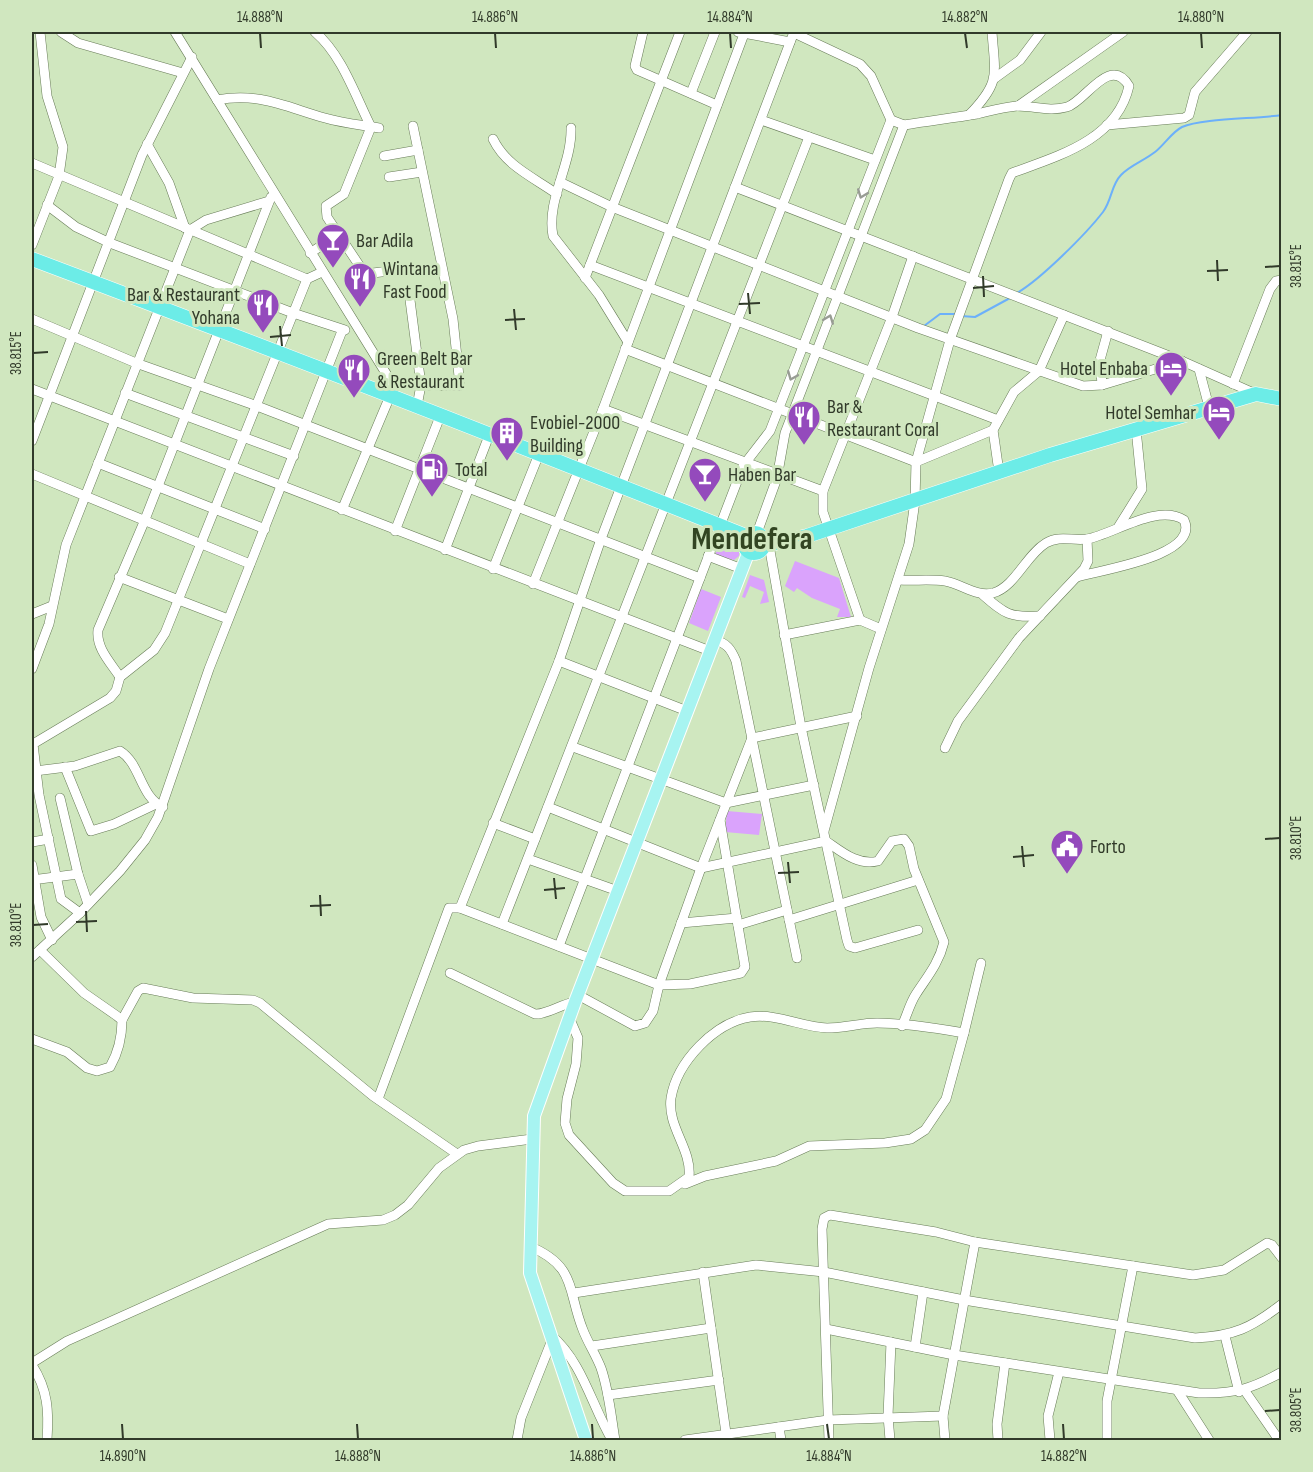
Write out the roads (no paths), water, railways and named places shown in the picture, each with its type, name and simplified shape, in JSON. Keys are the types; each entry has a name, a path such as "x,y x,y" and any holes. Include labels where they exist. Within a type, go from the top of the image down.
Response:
{"highway":[{"path":"32,259 490,433 666,506 720,526 762,537 766,546"},
{"path":"751,535 744,546 748,551 757,552 766,546 829,529 999,472 1209,407 1256,394 1281,399"}],"main road":[{"path":"586,1440 530,1273 532,1138 537,1102 748,551"}],"street":[{"path":"32,245 59,176 63,147 47,96 40,32"},
{"path":"61,32 78,43 183,73"},
{"path":"175,32 192,57 271,197 310,253 387,375 390,396 342,510"},
{"path":"315,32 326,40 339,60 375,128"},
{"path":"643,32 636,68 661,82 717,105"},
{"path":"585,278 680,32"},
{"path":"691,93 715,32"},
{"path":"969,115 990,91 995,78 992,32"},
{"path":"995,78 1020,60 1041,32"},
{"path":"1018,106 1123,32"},
{"path":"1107,125 1185,118 1189,115 1195,92 1247,32"},
{"path":"532,585 559,522 671,230 741,33 793,36 860,64 872,76 891,120 770,431 746,462 720,526 560,946"},
{"path":"460,908 559,661 601,539 793,36"},
{"path":"32,441 147,144 192,57"},
{"path":"825,836 881,628 899,580 909,544 915,501 916,462 950,340 1012,173 1087,143 1107,125 1127,95 1129,86 1126,80 1115,76 1103,77 1075,105 1042,110 1018,106 904,125 891,120"},
{"path":"217,100 241,96 260,98 326,118 375,128"},
{"path":"761,120 875,160"},
{"path":"751,535 778,474 784,433 904,125"},
{"path":"413,126 453,319 460,386 422,385"},
{"path":"375,128 344,194 326,206 327,217 365,274 405,269"},
{"path":"571,128 569,153 557,194 551,228 553,236 611,311 627,345 668,365 916,462 993,430"},
{"path":"502,924 573,747 809,137"},
{"path":"493,139 501,155 510,164 557,194"},
{"path":"32,669 49,624 66,544 175,267 187,229 169,183 147,144"},
{"path":"384,156 418,150"},
{"path":"32,163 307,279"},
{"path":"389,177 422,172"},
{"path":"560,182 612,207 839,294 950,340 1083,386 1102,385 1182,361"},
{"path":"735,187 1182,361 1256,394"},
{"path":"187,229 271,197"},
{"path":"120,676 97,639 119,578 144,522 271,197"},
{"path":"47,206 76,227 110,243 342,331 356,327"},
{"path":"32,213 42,217"},
{"path":"310,253 339,235"},
{"path":"860,620 823,512 823,490 892,317 913,256"},
{"path":"590,265 736,323 998,420"},
{"path":"81,913 61,899 49,839 35,795 32,742 110,698 116,690 120,676 154,650 165,633 307,279 322,272"},
{"path":"1233,384 1270,290 1276,281 1281,280"},
{"path":"410,300 422,385 417,406"},
{"path":"999,472 993,430 1014,392 1040,371 1065,315"},
{"path":"32,319 136,363 306,425 700,578"},
{"path":"32,957 81,913 146,840 228,619 342,331"},
{"path":"1102,385 1100,360 1108,332"},
{"path":"1199,369 1209,407"},
{"path":"32,389 114,423 676,639 712,646 723,643 731,650 736,661 797,958"},
{"path":"125,393 294,456"},
{"path":"603,409 823,490"},
{"path":"395,531 441,414"},
{"path":"1119,526 1142,489 1136,429"},
{"path":"446,550 490,433"},
{"path":"493,569 539,454"},
{"path":"98,463 217,508 265,529"},
{"path":"32,474 250,564"},
{"path":"983,594 997,592 1011,580 1031,554 1047,542 1062,538 1087,539 1143,519 1171,517 1184,520 1186,531 1184,537 1158,556 1077,577"},
{"path":"945,748 958,720 1019,638 1077,577 1088,561 1087,539"},
{"path":"766,546 801,728 849,946 855,948 918,930"},
{"path":"708,556 742,569"},
{"path":"119,578 228,619"},
{"path":"899,580 944,581 983,594 1003,612 1013,617 1040,616"},
{"path":"32,614 52,606"},
{"path":"784,635 860,620 881,628"},
{"path":"559,661 687,711"},
{"path":"752,738 856,716"},
{"path":"450,973 535,1014 544,1013 576,999 635,1026 642,1026 653,1011 659,985 681,923 752,738"},
{"path":"573,747 726,803 814,785"},
{"path":"35,771 65,767 120,751 127,755 159,806"},
{"path":"65,767 91,831 108,827 159,806"},
{"path":"60,798 78,874 88,904"},
{"path":"548,807 701,868 776,852 825,836"},
{"path":"378,1099 449,908 460,908 659,985 690,984 741,973 745,967 720,820"},
{"path":"494,823 535,840"},
{"path":"825,836 841,852 867,864 878,861 892,841 904,839 909,846 918,880 944,942 941,953 926,983 916,994 902,1026"},
{"path":"32,842 49,839"},
{"path":"528,859 618,891"},
{"path":"32,866 41,917 52,940"},
{"path":"33,880 78,874"},
{"path":"681,923 738,922 840,906 918,880"},
{"path":"40,950 84,993 122,1020"},
{"path":"569,1017 578,1038 576,1064 567,1099 565,1123 569,1136 614,1183 625,1191 648,1193 669,1191 705,1176 776,1161 808,1146 885,1143 911,1139 925,1130 946,1099 981,963"},
{"path":"32,1039 67,1052 87,1068 97,1071 110,1066 115,1058 122,1020 138,990 143,988 193,998 254,1000 317,1047 378,1099 457,1154"},
{"path":"680,1185 688,1177 690,1164 673,1127 671,1098 682,1070 703,1041 729,1025 750,1017 768,1017 828,1028 877,1023 964,1033"},
{"path":"47,1440 49,1404 42,1381 32,1364 67,1341 328,1224 383,1220 395,1215 408,1205 439,1168 457,1154 478,1146 532,1138"},
{"path":"829,1440 822,1228 824,1218 830,1215 936,1232 975,1242 1174,1273 1210,1275 1224,1270 1270,1243 1281,1258"},
{"path":"945,1440 943,1416 975,1242"},
{"path":"529,1246 546,1253 569,1277 584,1332 592,1346 608,1395 614,1440"},
{"path":"574,1293 756,1265 824,1272 964,1300 1195,1338 1225,1336 1247,1328 1281,1304"},
{"path":"1107,1440 1107,1401 1133,1266"},
{"path":"703,1272 727,1438"},
{"path":"915,1347 923,1292"},
{"path":"592,1346 711,1328"},
{"path":"826,1329 1005,1364 1178,1390 1225,1394 1242,1391 1281,1372"},
{"path":"1225,1336 1242,1391 1279,1440"},
{"path":"517,1440 520,1418 551,1337 563,1345 576,1364 614,1440"},
{"path":"890,1440 888,1416 891,1342"},
{"path":"998,1440 997,1424 1005,1364"},
{"path":"1050,1440 1048,1416 1059,1372"},
{"path":"608,1395 719,1380"},
{"path":"1178,1390 1209,1440"},
{"path":"685,1440 727,1438 828,1420 888,1416 943,1416"},
{"path":"779,1428 781,1440"}],"waterway":[{"path":"1017,293 1075,244 1103,212 1115,183 1121,175 1155,152 1178,129 1202,122 1282,115"},
{"path":"961,316 975,317 1010,298"},
{"path":"924,326 940,314 956,314"}],"place":[{"name":"Bar Adila","path":"333,269"},
{"name":"Wintana Fast Food","path":"360,308"},
{"name":"Bar & Restaurant Yohana","path":"263,334"},
{"name":"Hotel Enbaba","path":"1171,397"},
{"name":"Green Belt Bar & Restaurant","path":"354,399"},
{"name":"Hotel Semhar","path":"1219,441"},
{"name":"Bar & Restaurant Coral","path":"804,446"},
{"name":"Evobiel-2000 Building","path":"507,462"},
{"name":"Total","path":"432,498"},
{"name":"Haben Bar","path":"705,503"},
{"name":"Forto","path":"1067,875"}],"district":[{"name":"Mendefera","path":"752,538"}]}
